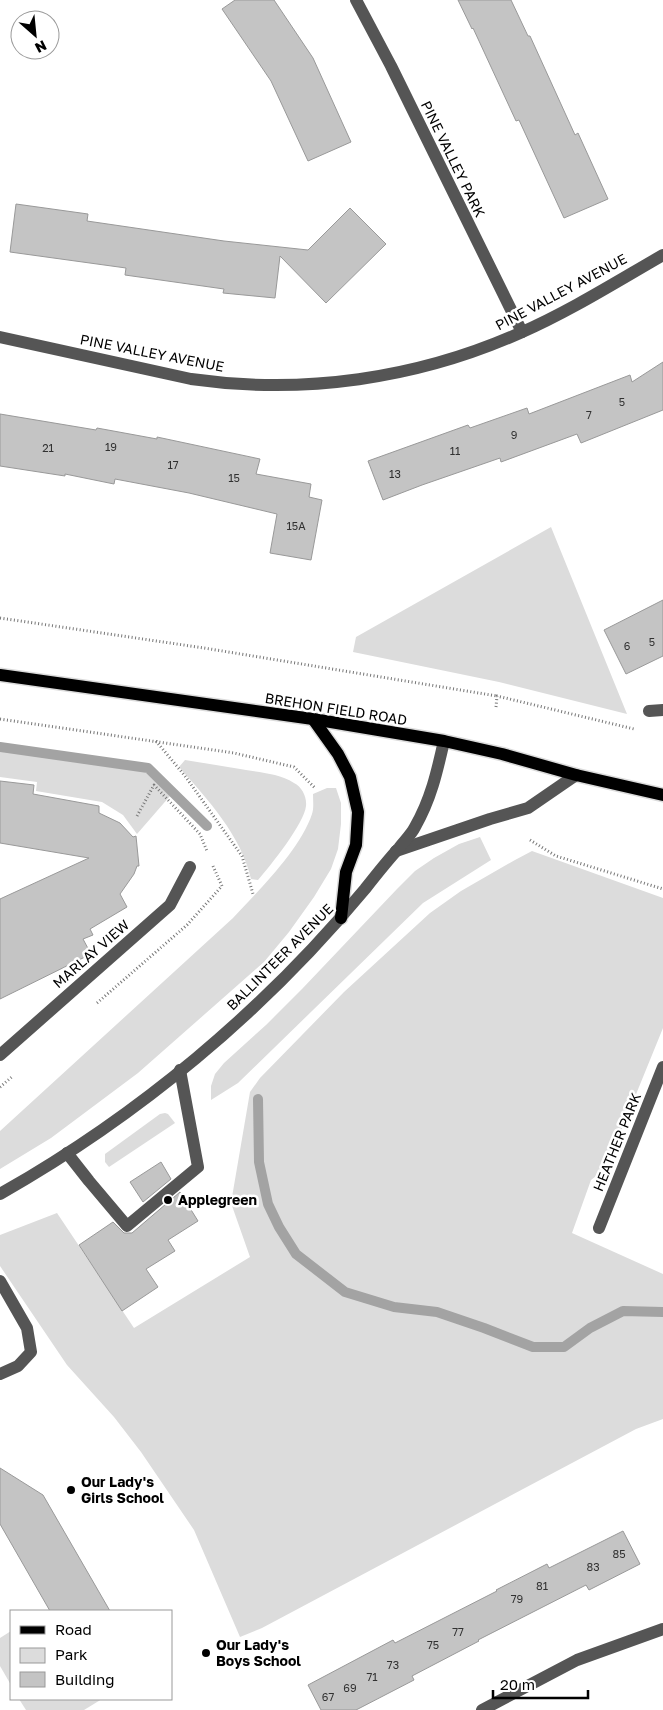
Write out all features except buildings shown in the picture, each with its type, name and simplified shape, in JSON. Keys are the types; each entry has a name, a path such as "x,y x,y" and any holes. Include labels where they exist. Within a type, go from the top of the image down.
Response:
{"main road":[{"name":"BREHON FIELD ROAD","path":"0,675 312,719 444,741 663,795"},
{"path":"312,719 338,754 350,777 358,812 356,845 346,872 341,918"}],"street":[{"name":"PINE VALLEY PARK","path":"356,0 391,66 522,332"},
{"name":"PINE VALLEY AVENUE","path":"0,337 191,379 223,383 284,386 335,383 398,374 490,346 580,303 663,255"},
{"path":"648,711 663,710"},
{"name":"BALLINTEER AVENUE","path":"0,1194 67,1153 119,1117 180,1070 255,1007 341,918 414,829 432,791 444,741"},
{"path":"396,851 528,808 576,775"},
{"name":"MARLAY VIEW","path":"0,1055 170,904 190,868"},
{"name":"HEATHER PARK","path":"599,1228 663,1067"},
{"path":"67,1153 127,1226 198,1167 180,1070"},
{"path":"0,1281 27,1328 31,1352 18,1366 0,1374"},
{"path":"482,1710 577,1660 663,1629"}],"path":[{"path":"0,618 214,649 497,696 636,729"},
{"path":"496,707 497,696"},
{"path":"0,718 234,753 294,767 315,788"},
{"path":"156,741 185,776 242,856 253,894"},
{"path":"530,840 556,856 663,889"}],"green space":[{"path":"551,527 627,714 499,682 353,652 356,637"},
{"path":"0,744 137,764 170,796 137,834 123,815 102,802 36,791 37,782 0,777"},
{"path":"185,760 277,776 289,780 302,790 306,799 304,814 286,844 258,880 251,879 240,848 222,819 179,767"},
{"path":"327,788 336,788 341,803 338,849 331,869 289,932 264,962 138,1073 51,1138 0,1169 0,1131 233,918 289,855 306,828 312,814 313,794"},
{"path":"480,837 491,860 423,903 238,1083 211,1100 211,1086 215,1074 224,1063 302,989 415,871 459,844"},
{"path":"532,851 663,898 663,1028 606,1168 591,1180 572,1233 663,1274 663,1419 636,1429 262,1628 240,1637 194,1530 141,1452 114,1417 67,1365 0,1266 0,1235 57,1213 134,1328 250,1257 231,1203 250,1092 260,1078 344,992 430,913 461,891"},
{"path":"165,1113 175,1123 109,1167 105,1162 105,1154 160,1114"},
{"path":"10,1632 10,1683 0,1666 0,1638"},
{"path":"20,1700 100,1700 84,1710 26,1710"}],"waterway":[{"path":"0,747 148,768 207,826"},
{"path":"258,1099 259,1162 268,1204 279,1227 296,1254 345,1292 394,1307 437,1312 533,1347 564,1347 590,1328 623,1311 663,1312"}],"place":[{"name":"Applegreen","path":"168,1200"},
{"name":"Our Lady's Girls School","path":"71,1490"},
{"name":"Our Lady's Boys School","path":"206,1653"}]}
